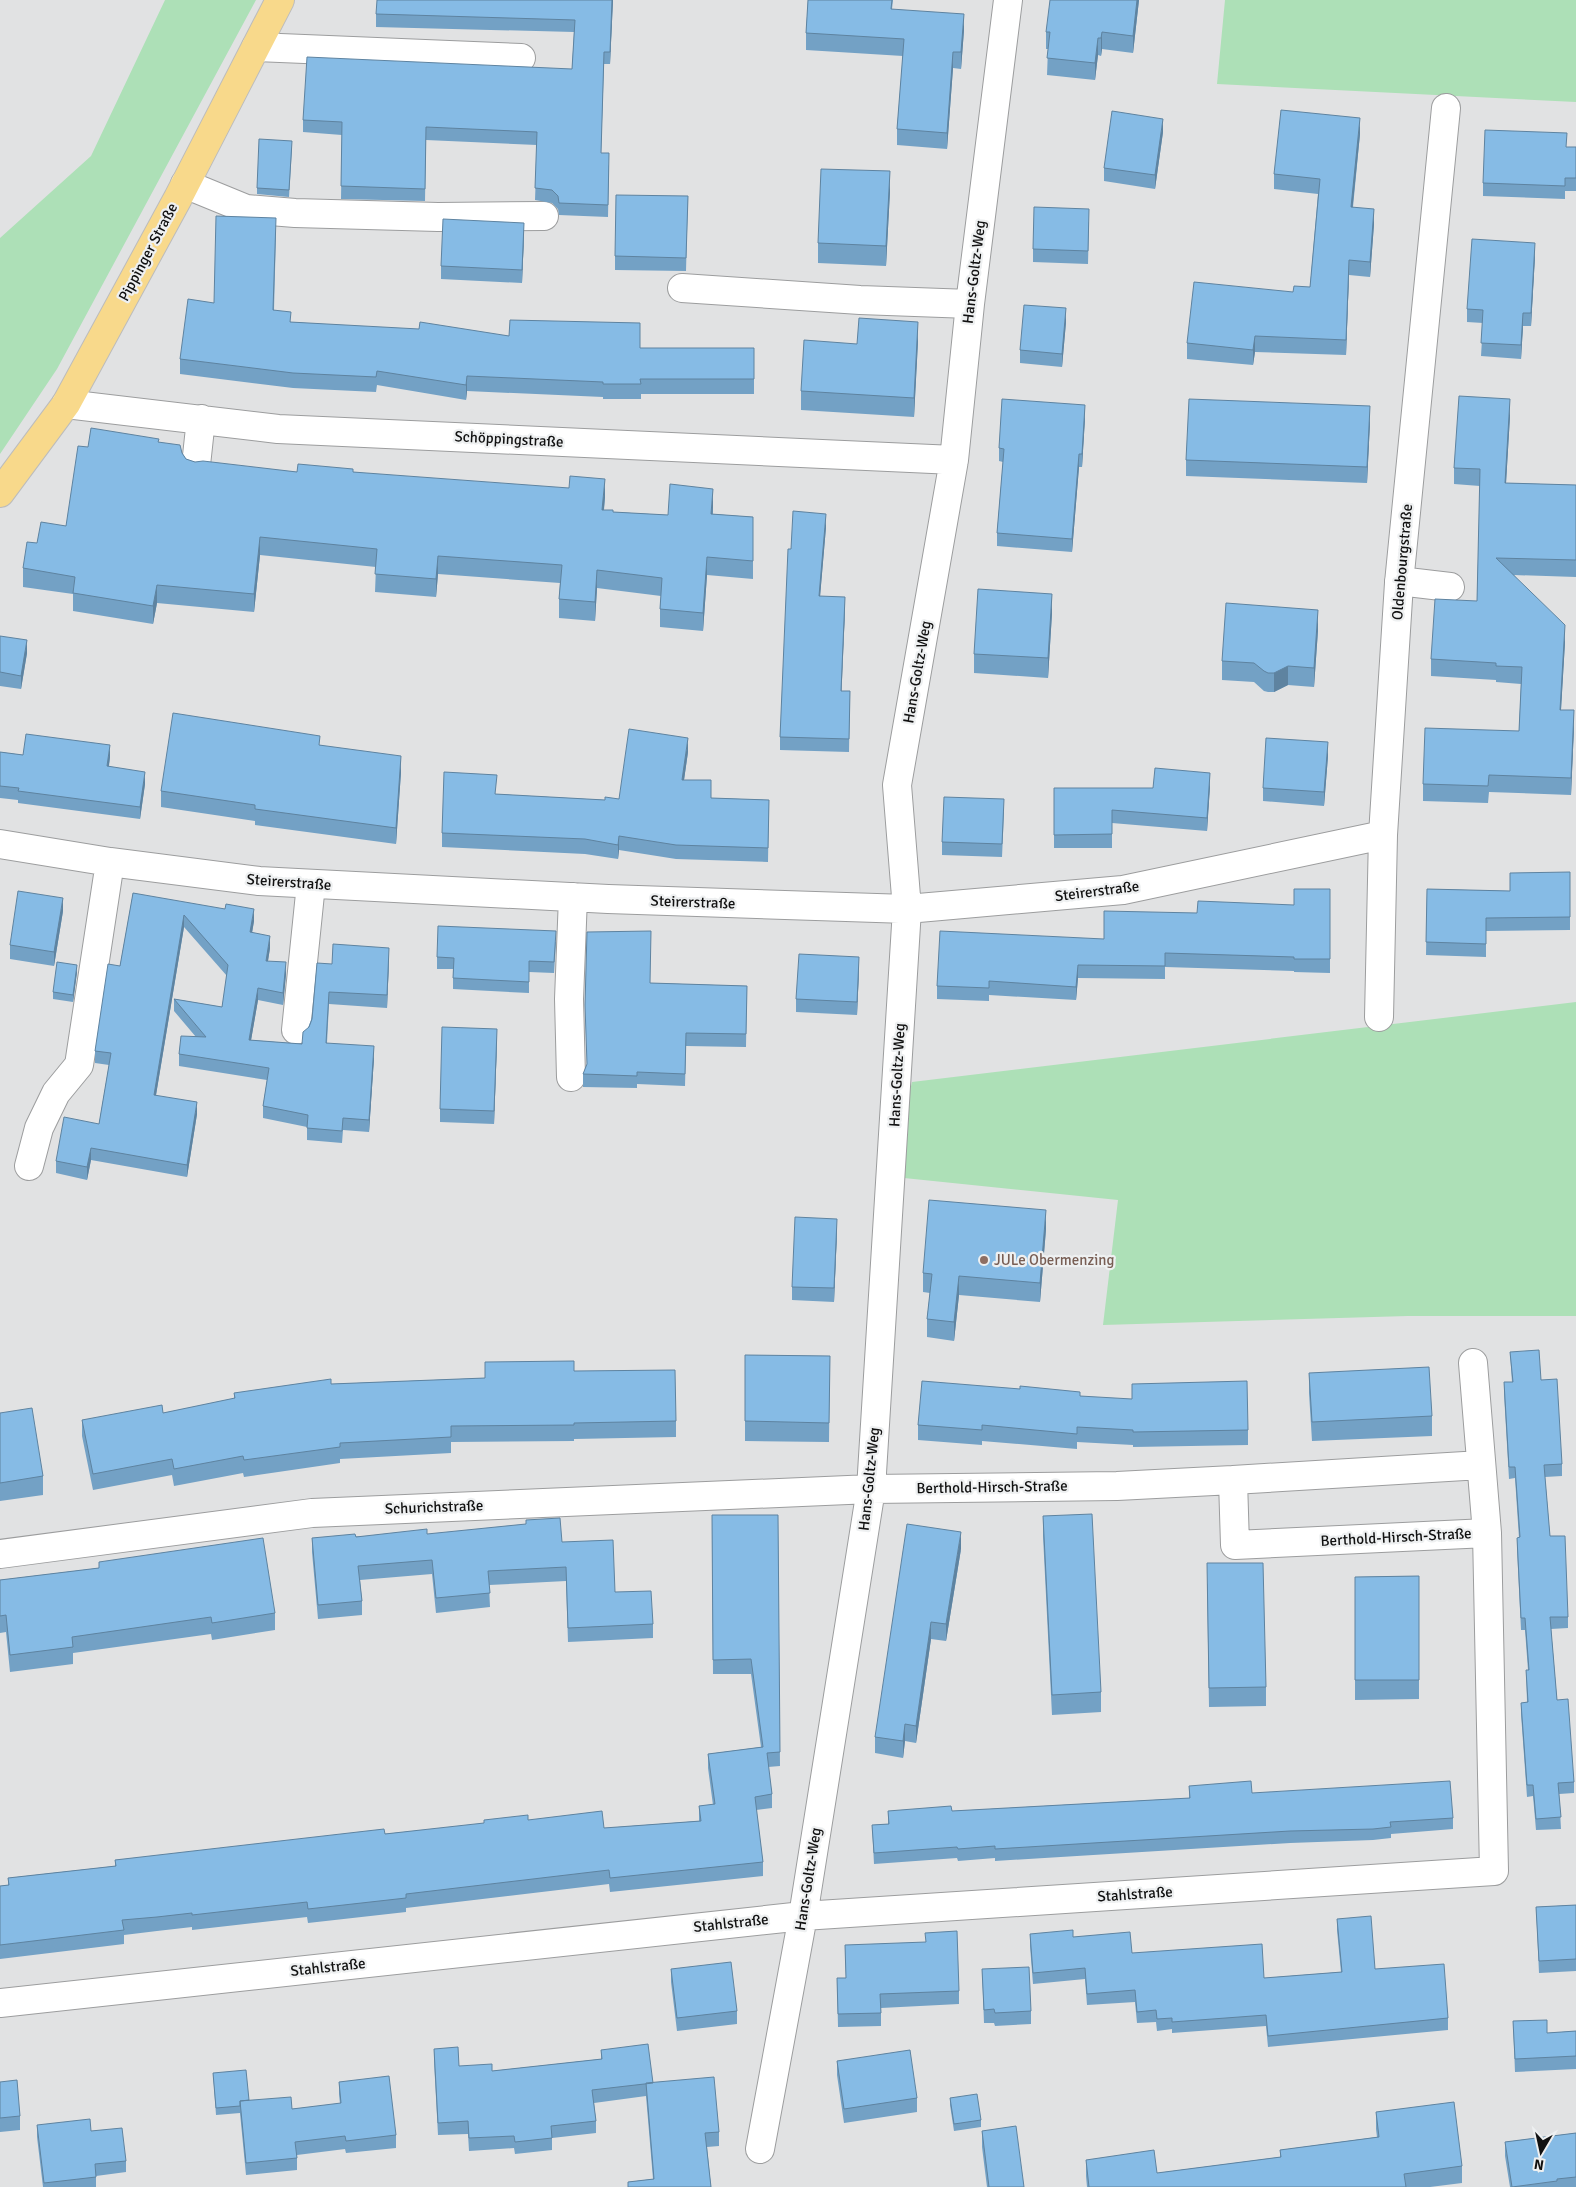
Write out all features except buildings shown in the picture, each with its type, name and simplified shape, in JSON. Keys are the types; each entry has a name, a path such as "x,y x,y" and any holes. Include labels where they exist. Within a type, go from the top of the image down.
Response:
{"main road":[{"name":"Pippinger Straße","path":"0,493 66,404 280,0"}],"street":[{"name":"Hans-Goltz-Weg","path":"760,2149 803,1916 871,1489 907,909 897,785 954,460 970,304 1008,0"},
{"path":"256,47 522,58"},
{"name":"Oldenbourgstraße","path":"1379,1016 1383,836 1399,581 1446,108"},
{"path":"184,184 246,209 295,213 438,217 544,216"},
{"path":"682,288 860,300 970,304"},
{"name":"Schöppingstraße","path":"66,404 278,429 954,460"},
{"path":"196,465 201,419"},
{"path":"1399,581 1450,587"},
{"name":"Steirerstraße","path":"0,844 110,862 259,881 573,898 907,909 1123,890 1383,836"},
{"path":"29,1166 39,1128 56,1093 79,1064 110,862"},
{"path":"296,1030 311,884"},
{"path":"571,1077 569,999 573,898"},
{"path":"1473,1364 1481,1465"},
{"name":"Berthold-Hirsch-Straße","path":"871,1489 1117,1486 1481,1465 1486,1533 1235,1545 1233,1480"},
{"name":"Schurichstraße","path":"0,1554 312,1513 871,1489"},
{"name":"Stahlstraße","path":"0,2003 803,1916 1494,1871 1486,1533"}],"green space":[{"path":"165,0 256,0 57,369 0,454 0,238 91,156"},
{"path":"1225,0 1576,0 1576,102 1217,84"},
{"path":"1576,1002 1576,1316 1408,1316 1103,1325 1118,1200 904,1178 892,1168 912,1082"}],"place":[{"name":"JULe Obermenzing","path":"984,1260"}]}
